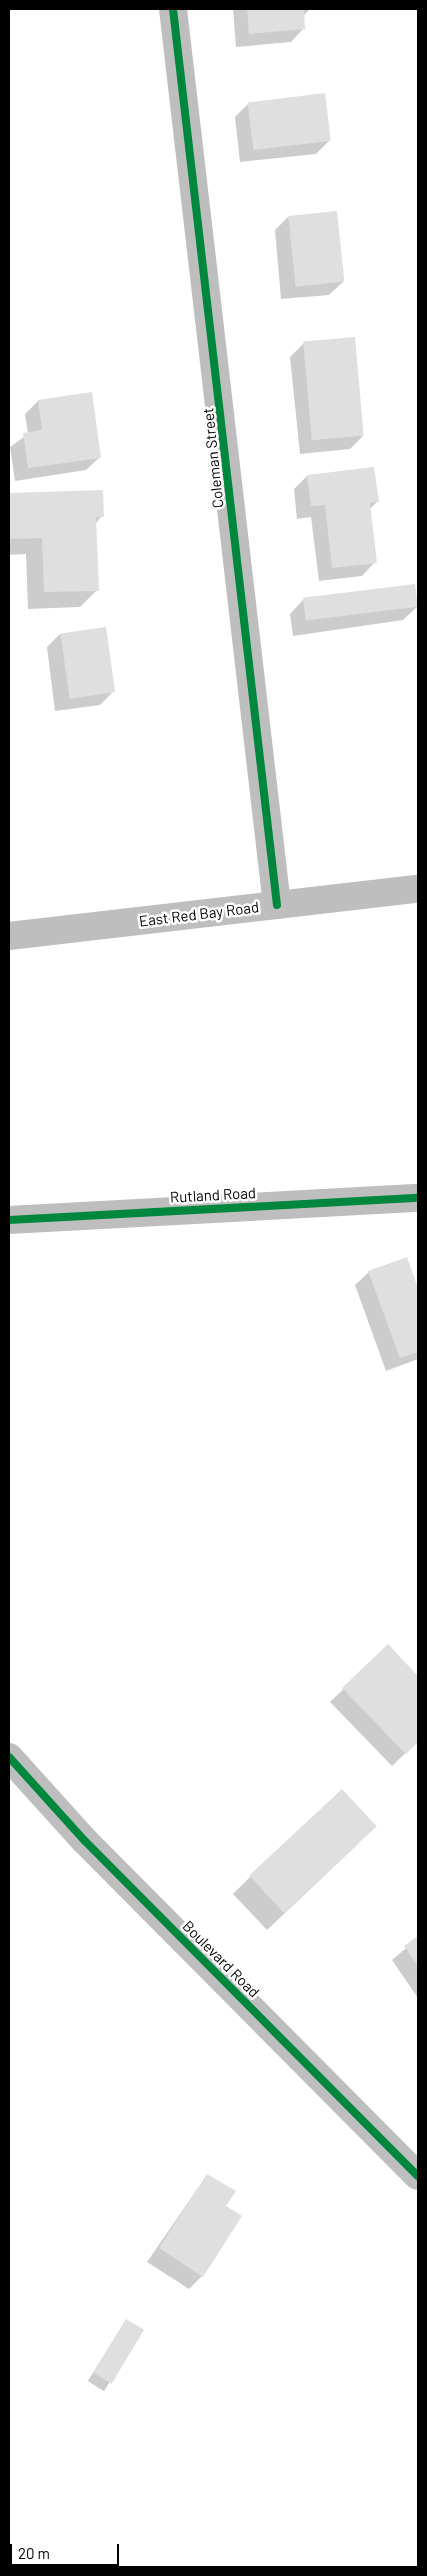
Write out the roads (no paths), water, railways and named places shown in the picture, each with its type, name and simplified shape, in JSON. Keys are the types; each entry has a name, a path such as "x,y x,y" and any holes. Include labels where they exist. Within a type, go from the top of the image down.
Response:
{"street":[{"name":"Coleman Street","path":"173,9 277,905"},
{"name":"East Red Bay Road","path":"9,936 418,889"},
{"name":"Rutland Road","path":"9,1220 418,1198"},
{"name":"Boulevard Road","path":"9,1757 85,1841 418,2176"}]}
